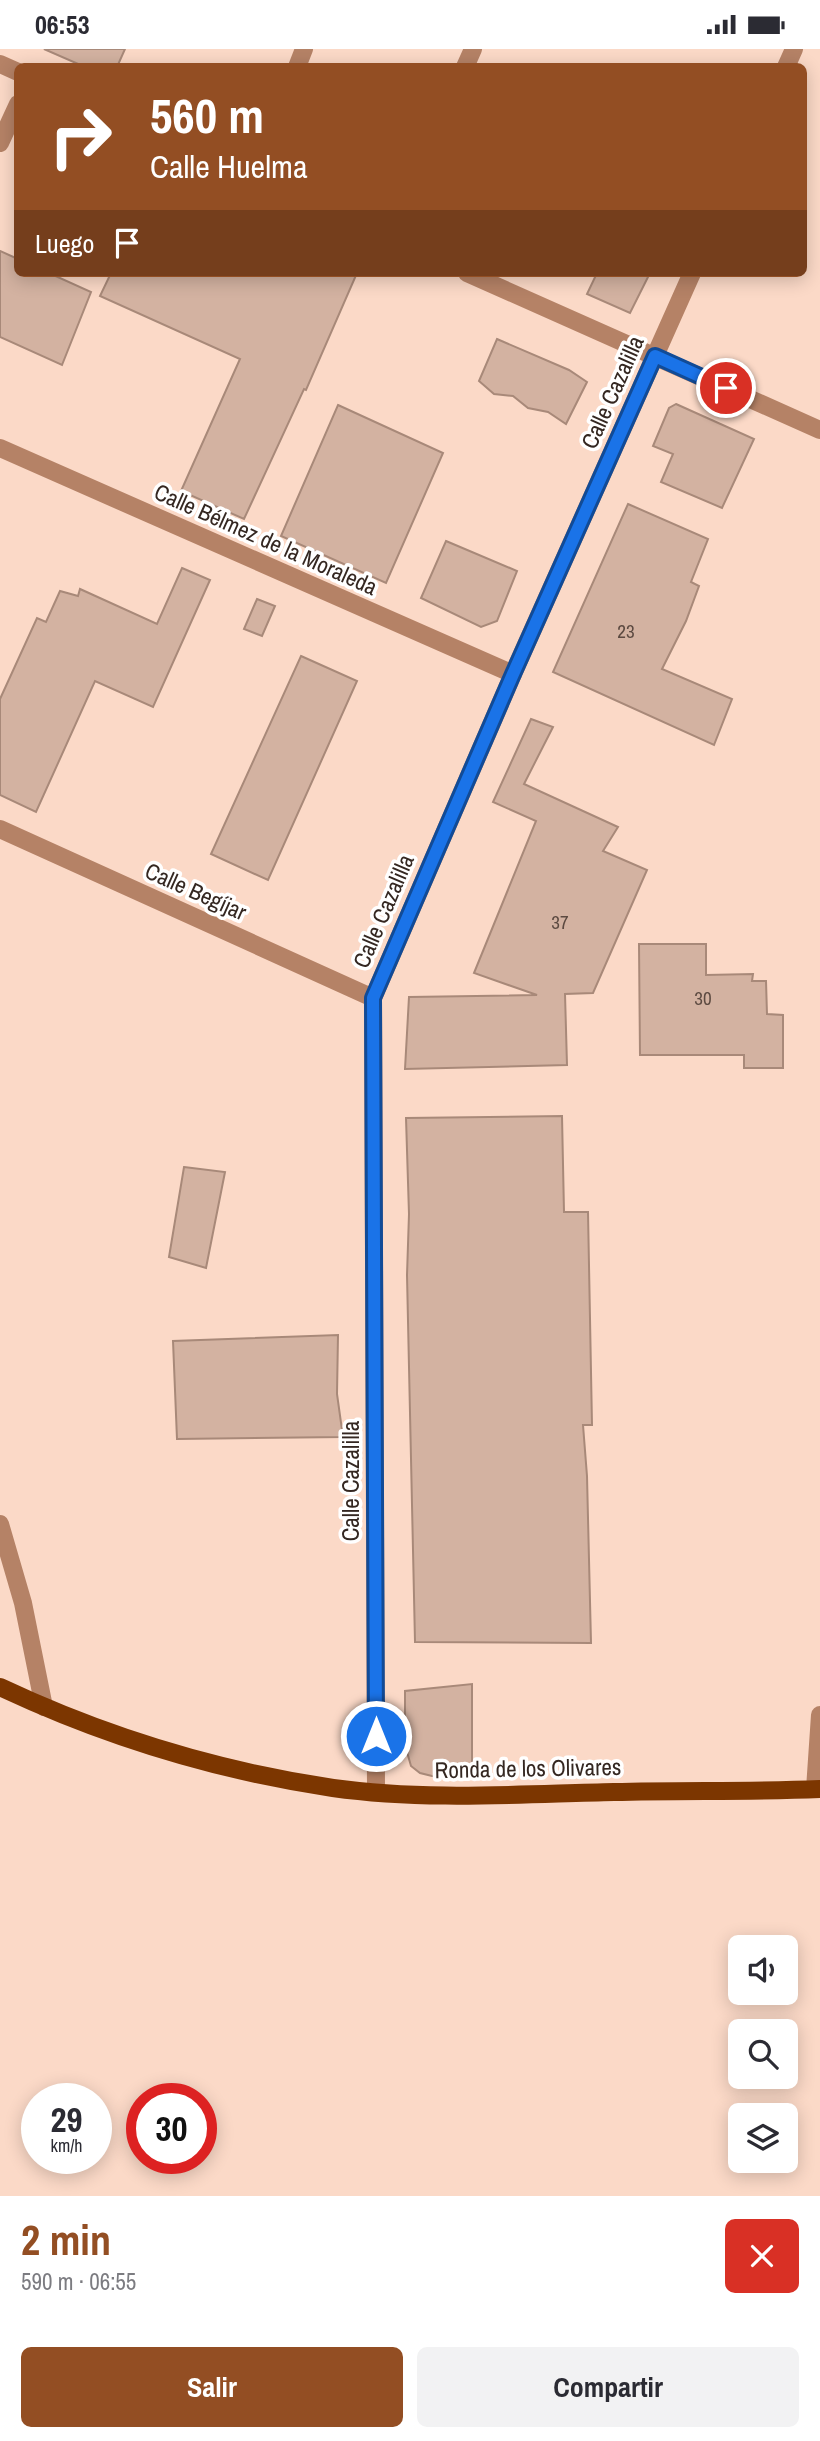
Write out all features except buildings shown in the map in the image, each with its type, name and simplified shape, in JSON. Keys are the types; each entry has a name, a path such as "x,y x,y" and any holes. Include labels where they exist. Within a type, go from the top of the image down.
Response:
{"main road":[{"name":"Ronda de los Olivares","path":"0,1687 44,1707 151,1745 242,1770 334,1788 462,1796 817,1789"}],"street":[{"path":"0,143 14,113"},
{"path":"476,277 820,430"},
{"name":"Calle Cazalilla","path":"376,1791 373,998 513,674 690,277"},
{"name":"Calle Bélmez de la Moraleda","path":"0,448 513,674"},
{"name":"Calle Begíjar","path":"0,829 373,998"},
{"path":"0,1524 23,1603 44,1707"},
{"path":"817,1789 820,1716"}],"route":[{"path":"376,1736 373,998 513,674 655,356 726,388"}]}
